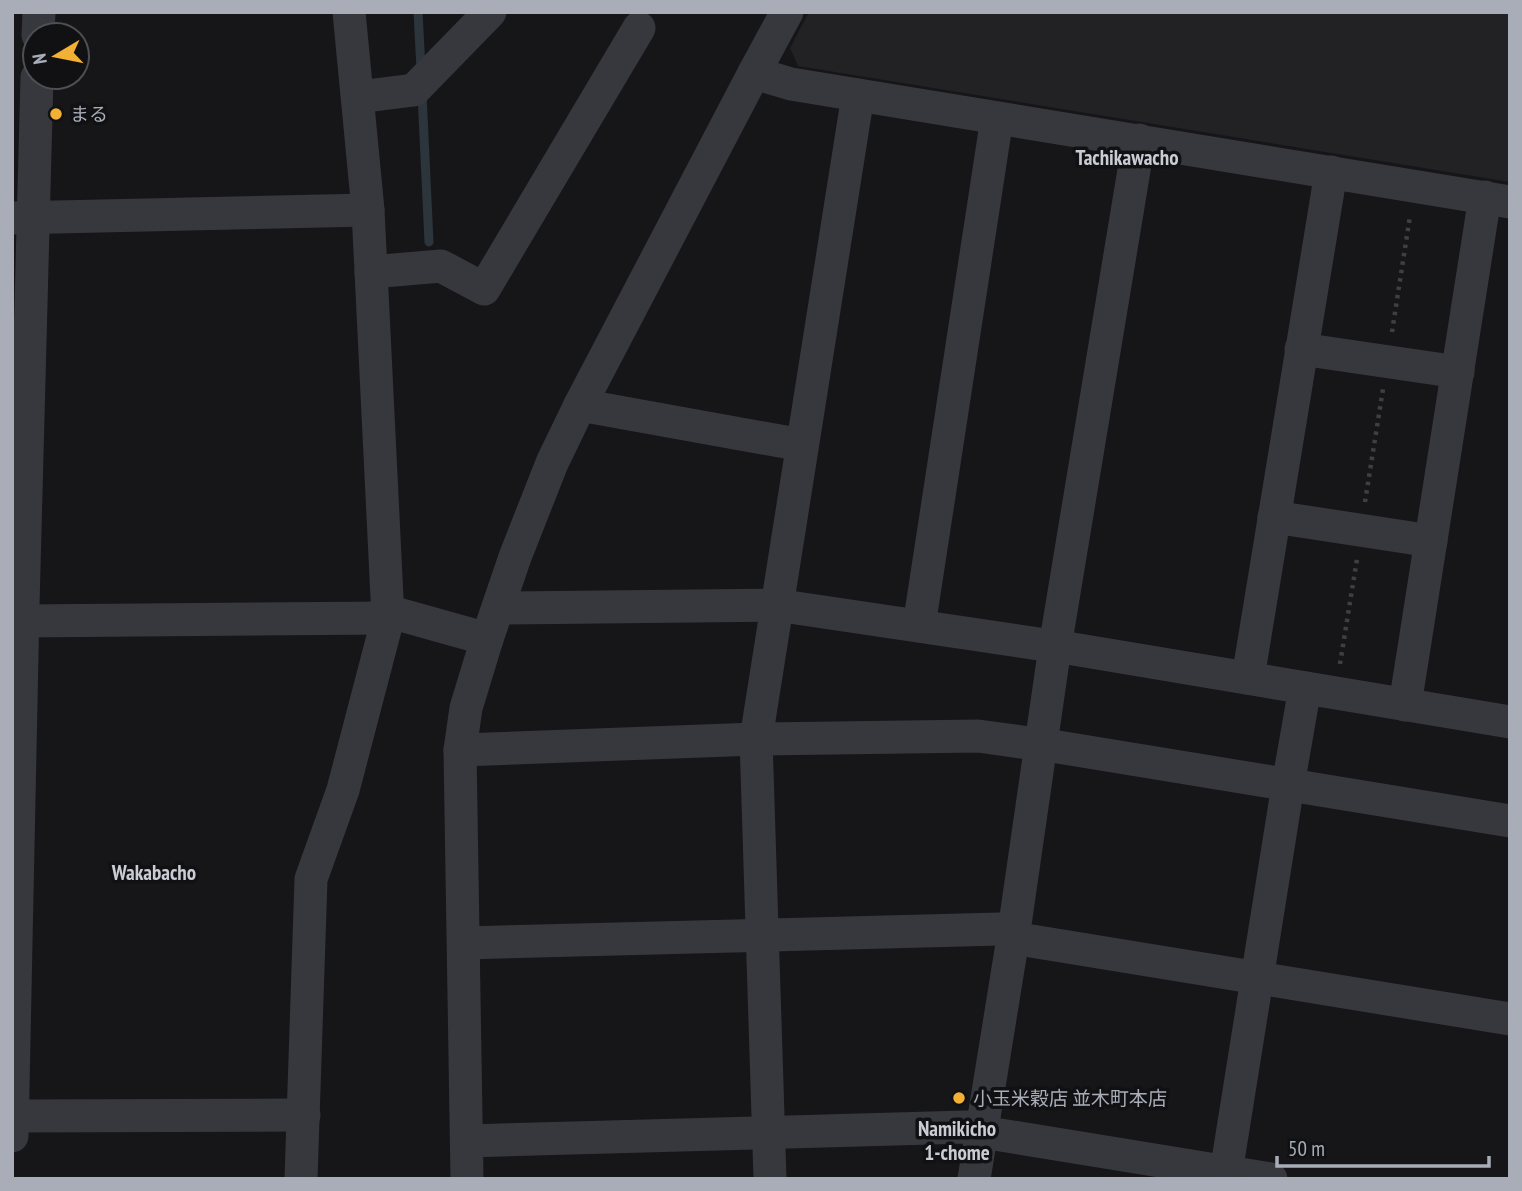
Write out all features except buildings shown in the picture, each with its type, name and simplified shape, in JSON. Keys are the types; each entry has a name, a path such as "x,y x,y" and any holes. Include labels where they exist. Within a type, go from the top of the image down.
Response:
{"street":[{"path":"301,1179 311,879 343,790 387,614 368,209 349,12"},
{"path":"358,97 422,82 490,12"},
{"path":"467,1179 460,750 466,708 486,639 552,463 787,12"},
{"path":"371,272 441,266 484,289 639,28"},
{"path":"754,73 791,84 1498,200 1458,372 1405,705"},
{"path":"12,1136 23,217 36,91"},
{"path":"770,1179 756,739 858,95"},
{"path":"919,626 997,118"},
{"path":"975,1179 1014,934 1055,647 1139,140"},
{"path":"1248,678 1331,172"},
{"path":"23,217 368,209"},
{"path":"1301,349 1458,372"},
{"path":"580,405 802,445"},
{"path":"1274,517 1431,541"},
{"path":"498,608 776,605 1055,647 1510,722"},
{"path":"19,611 387,614 486,639"},
{"path":"1226,1175 1288,785 1320,690"},
{"path":"460,750 756,739 978,736 1510,821"},
{"path":"464,943 1000,929 1014,934 1257,978 1510,1018"},
{"path":"13,1116 304,1115"},
{"path":"467,1141 966,1127 1226,1175 1270,1179"}],"path":[{"path":"1320,690 1361,531 1414,186"}],"shaded area":[{"path":"809,12 1510,12 1510,182 798,66 790,48"}],"waterway":[{"path":"418,12 421,69"},
{"path":"422,94 429,242"}],"place":[{"name":"まる","path":"56,114"},
{"name":"小玉米穀店 並木町本店","path":"959,1098"}],"district":[{"name":"Tachikawacho","path":"1127,157"},
{"name":"Wakabacho","path":"154,872"},
{"name":"Namikicho 1-chome","path":"957,1140"}]}
